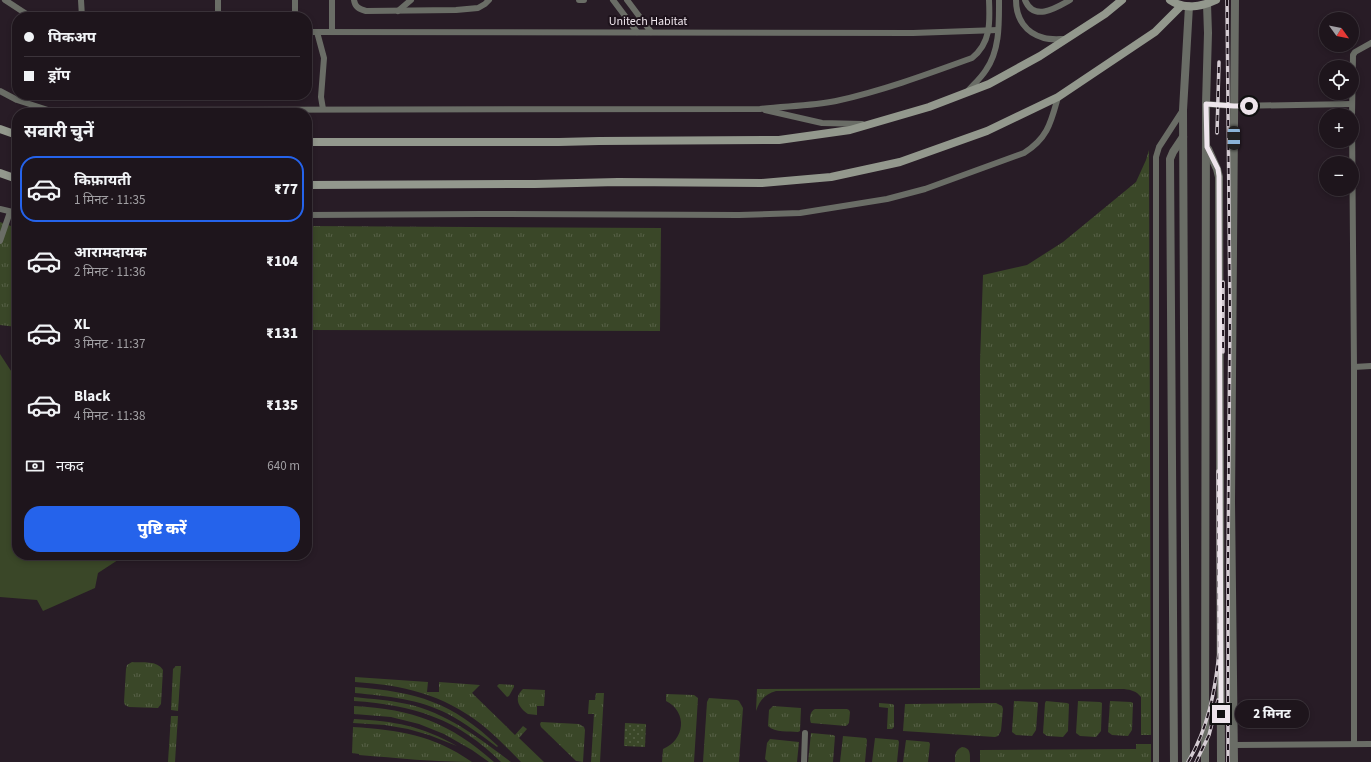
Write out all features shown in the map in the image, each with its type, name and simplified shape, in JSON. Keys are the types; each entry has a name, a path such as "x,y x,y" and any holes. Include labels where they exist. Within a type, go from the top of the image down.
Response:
{"main road":[{"path":"312,142 779,140 850,130 929,107 989,84 1040,56 1105,14 1122,0"},
{"path":"1170,0 1185,6 1196,7 1216,0"},
{"path":"312,185 762,182 831,177 900,162 987,131 1058,97 1155,32 1185,6"},
{"path":"0,129 12,134"},
{"path":"0,173 12,177"}],"street":[{"path":"5,0 23,12"},
{"path":"81,0 82,12"},
{"path":"218,0 218,12"},
{"path":"295,0 295,12"},
{"path":"332,0 332,31"},
{"path":"354,0 355,5 366,11 456,10 478,8 489,0"},
{"path":"398,11 411,0"},
{"path":"578,0 584,0"},
{"path":"612,0 637,32"},
{"path":"627,0 651,32"},
{"path":"312,109 760,109 824,103 921,77 972,58 983,47 987,39 990,23 989,0"},
{"path":"966,93 986,70 994,54 998,30 999,0"},
{"path":"1016,0 1019,20 1024,27 1033,34 1045,38 1066,39"},
{"path":"1025,0 1030,7 1036,11 1042,12 1070,0"},
{"path":"1234,762 1231,510 1235,0"},
{"path":"1205,762 1207,4"},
{"path":"1185,6 1183,136 1186,762"},
{"name":"Unitech Habitat","path":"312,32 914,33 998,30"},
{"path":"317,32 324,58 321,96 323,109"},
{"path":"1352,108 1353,55 1355,52 1371,43"},
{"path":"983,47 994,54"},
{"path":"0,91 12,97"},
{"path":"312,215 739,215 816,211 887,199 925,189 1024,153 1030,149 1047,131 1058,97"},
{"path":"17,100 42,108"},
{"path":"1206,104 1234,106 1352,104"},
{"path":"760,109 822,123 871,124"},
{"path":"1156,762 1156,157 1159,147 1183,110"},
{"path":"1174,762 1170,160 1183,136"},
{"path":"1207,147 1218,169 1219,176 1221,762"},
{"path":"1352,148 1354,744"},
{"path":"0,209 10,212 0,241"},
{"path":"1354,367 1371,366"},
{"path":"804,762 806,733"},
{"path":"1234,745 1371,744"}],"green space":[{"path":"1149,150 1151,735 1141,735 1141,697 1134,691 1124,689 776,691 763,698 756,711 757,689 980,688 980,361 983,275 1027,265 1063,242 1136,182"},
{"path":"0,222 12,226 12,326 0,325"},
{"path":"312,226 661,228 660,331 312,330"},
{"path":"0,354 12,372 12,560 118,560 98,573 95,588 43,611 37,600 0,597"},
{"path":"132,662 153,663 163,670 161,704 158,708 129,707 125,705 126,669 127,665"},
{"path":"176,666 181,666 178,711 171,710 173,669"},
{"path":"355,677 428,682 427,692 439,692 439,682 480,685 472,693 515,735 523,726 527,729 519,738 544,762 521,762 481,724 452,705 437,698 406,689 373,683 355,682"},
{"path":"499,684 514,685 509,696 507,697 497,686"},
{"path":"355,687 397,692 415,696 449,709 481,731 498,746 497,747 461,721 437,709 403,699 355,693"},
{"path":"523,689 545,690 544,706 537,706 537,715 528,714 518,703 518,696"},
{"path":"596,693 604,693 600,762 591,762 594,714 588,714 589,700 595,700"},
{"path":"666,694 694,695 698,698 694,762 662,762 663,749 676,739 681,726 681,719 678,712 666,701"},
{"path":"354,697 407,704 436,713 462,727 511,762 501,762 485,747 468,735 434,717 396,706 354,701"},
{"path":"709,698 737,700 743,708 739,762 703,762 707,702"},
{"path":"1014,701 1038,703 1036,730 1032,736 1016,735 1012,732"},
{"path":"1046,701 1069,704 1068,731 1063,737 1047,736 1043,733"},
{"path":"1078,701 1102,703 1101,731 1096,737 1080,736 1076,733"},
{"path":"1110,701 1133,703 1132,730 1128,736 1112,735 1108,732"},
{"path":"879,703 894,705 894,727 892,729 887,729 888,708 879,707"},
{"path":"996,703 1002,706 1003,709 1001,731 998,736 995,737 903,731 905,704"},
{"path":"354,706 395,711 430,720 462,737 494,762 489,762 472,750 444,734 419,724 391,717 354,714"},
{"path":"773,706 801,708 800,731 778,731 768,726 769,710"},
{"path":"815,709 847,709 850,712 849,723 846,726 811,723 810,715"},
{"path":"171,716 178,716 175,762 168,762"},
{"path":"354,719 382,721 420,729 457,746 429,735 408,729 385,725 353,723"},
{"path":"541,722 579,724 584,727 583,762 576,761 541,727"},
{"path":"625,723 646,724 645,747 624,746"},
{"path":"353,727 401,732 429,740 458,753 472,762 416,760 359,755 352,753"},
{"path":"811,733 835,736 833,762 808,762"},
{"path":"843,736 866,738 865,762 840,762"},
{"path":"875,738 898,740 897,762 872,762"},
{"path":"770,739 799,742 797,762 768,762 765,759 767,743"},
{"path":"906,740 929,742 928,762 903,762"},
{"path":"1136,744 1151,744 1151,762 980,762 980,750 1136,749"},
{"path":"962,747 968,750 970,754 970,762 955,762 956,753"}],"railway":[{"path":"1227,0 1230,316 1228,762"},
{"path":"1217,133 1219,62"},
{"path":"1223,282 1223,352"},
{"path":"1188,762 1201,736 1210,709 1219,653 1218,471"},
{"path":"1196,762 1209,735 1218,700"}],"route":[{"path":"1221,714 1219,176 1218,169 1207,147 1206,104 1249,106"}]}
